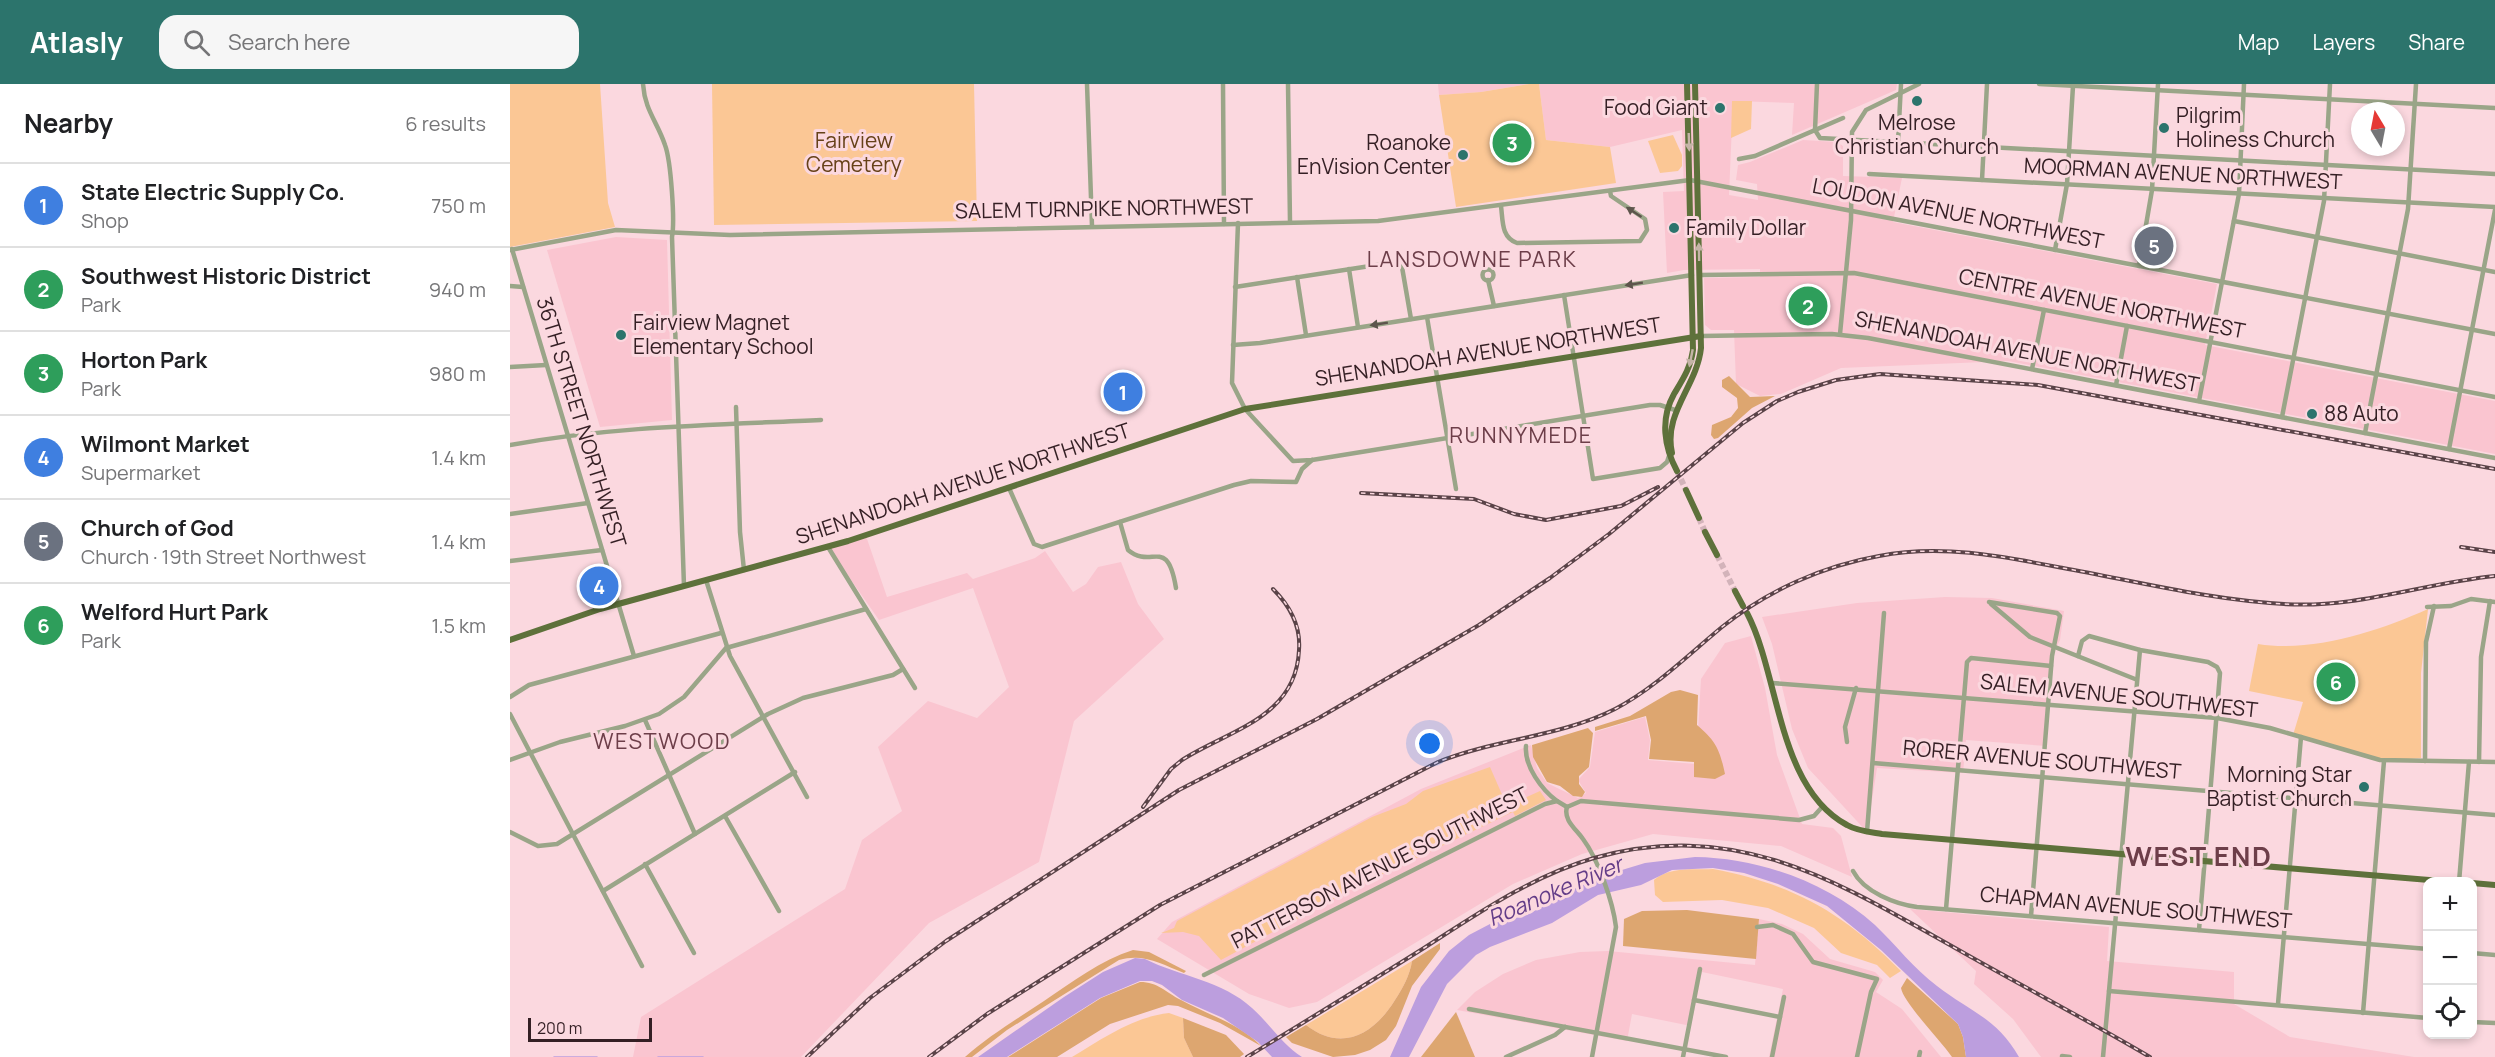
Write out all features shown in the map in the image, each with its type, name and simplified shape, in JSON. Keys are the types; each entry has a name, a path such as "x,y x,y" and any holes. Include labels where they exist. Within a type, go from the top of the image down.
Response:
{"main road":[{"path":"1687,84 1693,337 1690,364 1668,407 1665,435 1669,456 1677,471 1670,440 1675,411 1698,367 1701,336 1695,84"},
{"name":"SHENANDOAH AVENUE NORTHWEST","path":"510,640 618,604 828,547 1245,409 1701,336"},
{"path":"1686,490 1699,518"},
{"path":"1705,532 1717,555"},
{"path":"1735,591 1761,644 1796,764 1824,806 1846,826 1867,832 2423,879"},
{"path":"2477,883 2495,885"}],"street":[{"path":"643,84 647,108 668,152 675,223 673,232 684,586"},
{"path":"1087,84 1092,226"},
{"path":"1223,84 1224,224"},
{"path":"1288,84 1290,222"},
{"path":"1817,84 1815,130 1820,138 2495,174"},
{"path":"1898,142 1901,84"},
{"path":"1840,334 1851,210 1850,139 1861,115 1879,102 1919,84"},
{"path":"1982,180 1987,84"},
{"path":"2039,84 2158,87 2244,95 2495,108"},
{"path":"2199,401 2238,194 2244,84"},
{"path":"2282,417 2324,198 2330,84"},
{"path":"2365,433 2409,203 2416,84"},
{"path":"2055,250 2067,184 2073,85"},
{"path":"2139,266 2152,190 2158,87"},
{"path":"1739,159 1755,156 1843,118"},
{"name":"MOORMAN AVENUE NORTHWEST","path":"1869,174 2495,208"},
{"name":"SALEM TURNPIKE NORTHWEST","path":"511,250 616,230 734,235 1378,220 1690,180 1698,181"},
{"name":"LOUDON AVENUE NORTHWEST","path":"1698,181 2495,334"},
{"path":"1501,206 1504,231 1514,242 1640,241 1647,230 1645,219 1611,196 1610,191"},
{"path":"2449,450 2495,208"},
{"path":"2234,221 2495,272"},
{"path":"1238,223 1232,383 1245,409 1299,473"},
{"name":"36TH STREET NORTHWEST","path":"511,250 634,656"},
{"path":"1235,287 1396,261 1402,266 1411,319"},
{"path":"1349,269 1358,327"},
{"name":"CENTRE AVENUE NORTHWEST","path":"1700,275 1846,272 2495,397"},
{"path":"1233,345 1692,275"},
{"path":"1297,277 1306,335"},
{"path":"1488,280 1494,306"},
{"path":"510,286 523,287"},
{"path":"1564,295 1593,479 1660,468 1667,462 1669,456"},
{"path":"2032,369 2044,310"},
{"path":"1427,316 1456,489"},
{"path":"2116,385 2127,326"},
{"name":"SHENANDOAH AVENUE NORTHWEST","path":"1701,336 1840,334 2495,458"},
{"path":"510,367 546,365"},
{"path":"1285,454 1296,462 1650,405 1668,407 1675,411"},
{"path":"736,407 740,532 744,570"},
{"path":"510,445 567,435 678,425 821,420"},
{"path":"1009,488 1029,534 1037,546 1068,540 1234,485 1251,481 1296,482 1299,473 1312,460"},
{"path":"510,514 588,503"},
{"path":"1120,522 1128,550 1137,555 1158,556 1167,560 1173,571 1176,588"},
{"path":"828,547 915,688"},
{"path":"510,561 602,549"},
{"path":"706,580 726,648 807,797"},
{"path":"2427,607 2451,606 2471,599 2493,602 2481,657 2480,762"},
{"path":"2031,916 2051,666 2054,647 2060,616 2058,613 1989,602 2025,634 2054,647 2135,679"},
{"path":"2425,761 2426,642 2434,606"},
{"path":"510,760 530,752 645,720 669,708 684,697 726,648 866,609"},
{"path":"1867,832 1884,613"},
{"path":"510,697 529,685 721,633"},
{"path":"2078,656 2082,641 2089,636 2139,650 2208,662 2217,667 2220,673 2199,930"},
{"path":"2103,1057 2139,650"},
{"path":"1946,909 1967,662 1971,658 2051,666"},
{"path":"510,832 532,844 544,847 557,844 764,717 803,698 893,675 903,669"},
{"name":"SALEM AVENUE SOUTHWEST","path":"1772,683 2217,718 2258,725 2384,761 2495,762"},
{"path":"1847,742 1845,727 1856,688"},
{"path":"510,714 642,966"},
{"path":"645,720 695,834"},
{"path":"2278,1004 2301,737"},
{"path":"1526,746 1526,753 1536,778 1545,792 1557,801"},
{"path":"2363,1013 2384,761"},
{"path":"2459,877 2469,762"},
{"name":"RORER AVENUE SOUTHWEST","path":"1873,763 2495,815"},
{"path":"603,891 795,772"},
{"name":"PATTERSON AVENUE SOUTHWEST","path":"1204,975 1509,821 1557,801 1567,807"},
{"path":"1592,1057 1615,936 1615,915 1585,841 1567,819 1567,807 1581,801 1799,820 1814,816 1824,806"},
{"path":"725,816 779,911"},
{"path":"645,864 694,953"},
{"name":"CHAPMAN AVENUE SOUTHWEST","path":"1853,871 1862,883 1893,900 1908,905 2423,950"},
{"path":"1757,927 1773,926 1789,931 1796,937 1812,962 1877,979 1871,992 1857,1057"},
{"path":"2477,953 2495,955"},
{"path":"1683,1057 1700,969"},
{"path":"2109,991 2423,1018"},
{"path":"1772,1057 1784,997"},
{"path":"1694,1000 1780,1017"},
{"path":"1469,1009 1554,1027 1565,1027 1726,1057"},
{"path":"2477,1022 2495,1023"},
{"path":"1506,1057 1561,1032 1565,1027"},
{"path":"2062,1056 2070,1057"}],"shaded area":[{"path":"1438,84 1529,84 1481,92 1439,95"},
{"path":"1539,84 1897,84 1896,90 1792,135 1794,103 1733,101 1729,195 1758,200 1757,184 1736,180 1738,165 1803,140 1837,142 1843,146 1843,176 1902,178 1893,222 2217,284 2205,345 2495,401 2495,454 2008,361 1841,368 1781,394 1760,396 1736,384 1734,330 1711,330 1705,325 1704,278 1760,277 1760,269 1684,270 1667,273 1663,192 1684,191 1682,130 1610,147 1546,140"},
{"name":"Fairview Magnet Elementary School","path":"616,237 667,240 672,420 600,427 547,250"},
{"path":"1729,376 1750,397 1775,396 1752,408 1714,439 1711,435 1712,425 1731,417 1738,408 1737,398 1722,387 1722,380"},
{"path":"866,536 887,597 967,573 973,579 1035,558 1045,551 1073,592 1086,584 1098,567 1121,562 1138,604 1164,639 1074,721 1039,862 929,923 801,1057 633,1057 641,1017 845,889 862,840 902,811 878,747 928,701 977,718 1009,687 973,588 879,620 828,547"},
{"path":"1945,597 1992,598 2064,611 2060,640 2054,652 2046,746 1966,740 1963,773 1877,768 1867,832 1808,768 1792,729 1772,644 1762,617 1857,603"},
{"path":"1751,636 1765,688 1777,755 1802,824 1833,828 1841,836 1852,877 1781,846 1653,834 1582,854 1513,884 1317,1002 1289,1008 1249,994 1157,939 1172,922 1421,789 1531,745 1537,768 1547,783 1578,798 1586,793 1578,780 1590,767 1595,732 1645,717 1650,740 1648,760 1696,764 1701,679 1725,643"},
{"path":"1680,690 1698,695 1697,725 1716,746 1725,774 1715,779 1694,777 1694,762 1649,759 1651,740 1646,716 1595,731 1595,727 1630,716 1671,692"},
{"path":"1588,728 1593,733 1589,767 1579,776 1579,784 1585,792 1582,797 1573,796 1560,786 1547,782 1533,757 1532,745"},
{"path":"1695,857 1719,858 1767,868 1791,875 1836,896 1875,925 1929,979 1992,1024 2019,1057 1966,1057 1958,1024 1881,950 1827,906 1778,884 1744,873 1713,868 1672,870 1641,885 1598,895 1552,923 1490,947 1476,955 1447,984 1409,1057 1390,1057 1421,987 1449,951 1469,935 1490,924 1527,915 1580,886 1612,873 1645,863"},
{"path":"1910,909 2109,927 2107,961 2234,972 2234,1004 2290,1037 2414,1057 2041,1057 2013,1019 1974,984 1976,971"},
{"path":"1687,910 1759,919 1756,959 1623,946 1624,919 1642,911"},
{"path":"1759,919 1782,924 1803,934 1830,959 1875,972 1883,980 1876,992 1902,1009 1941,1057 1769,1057 1783,989 1702,972 1691,1026 1632,1014 1627,1041 1457,1010 1475,992 1503,974 1536,960 1580,952 1608,951 1755,965"},
{"path":"1440,943 1440,949 1412,986 1396,1026 1386,1040 1370,1050 1355,1055 1333,1057 1292,1043 1286,1037 1306,1025 1332,1038 1356,1036 1367,1030 1387,1012 1395,1000 1406,981 1412,961"},
{"path":"1133,950 1149,952 1186,971 1184,973 1144,959 1119,960 1007,1030 972,1057 965,1057 994,1034 1087,972"},
{"path":"1135,958 1145,959 1228,991 1252,1008 1288,1046 1302,1057 1272,1057 1258,1042 1223,1018 1182,1000 1162,985 1152,981 1140,981 1100,998 1007,1057 978,1057 1103,972"},
{"path":"1907,978 1958,1024 1966,1057 1952,1057 1915,1012 1901,988"},
{"path":"1140,982 1157,986 1233,1025 1261,1046 1220,1023 1178,1006 1168,1005 1110,1024 1057,1057 1008,1057 1101,998"},
{"path":"1456,1012 1475,1057 1421,1057"},
{"path":"1183,1018 1226,1035 1244,1054 1240,1057 1193,1057 1184,1038"}],"green space":[{"path":"510,84 600,84 608,203 615,227 510,247"},
{"name":"Fairview Cemetery","path":"712,84 974,84 977,221 714,225"},
{"path":"1539,84 1546,140 1610,147 1616,183 1456,207 1439,95 1481,92"},
{"path":"1732,101 1752,101 1751,129 1731,138"},
{"path":"1673,135 1682,155 1682,166 1678,171 1660,173 1648,141"},
{"path":"2428,609 2421,673 2421,758 2384,761 2293,735 2303,702 2249,691 2258,644 2279,646 2323,643 2367,632"},
{"path":"1490,767 1507,806 1540,791 1546,800 1515,816 1513,812 1358,886 1221,960 1199,936 1183,932 1161,933 1174,928 1177,921 1372,817 1406,804 1423,791"},
{"path":"1713,869 1768,883 1816,904 1859,933 1901,971 1890,978 1877,965 1841,953 1814,928 1768,908 1722,900 1663,902 1655,895 1654,880 1660,876 1682,870"},
{"path":"1412,961 1406,981 1395,1000 1387,1012 1367,1030 1356,1036 1332,1038 1306,1025"},
{"path":"1169,1013 1183,1018 1184,1038 1193,1057 1072,1057 1130,1024"}],"waterway":[{"path":"554,1057 597,1057"},
{"path":"658,1057 703,1057"}],"tunnel":[{"path":"1677,471 1686,490"},
{"path":"1699,518 1705,532"},
{"path":"1717,555 1735,591"}],"railway":[{"path":"807,1057 870,998 946,941 1179,790 1317,719 1479,625 1550,578 1609,534 1743,423 1777,401 1798,392 1836,380 1880,374 2038,385 2495,469"},
{"path":"1361,493 1474,499 1514,514 1546,520 1621,506 1658,487"},
{"path":"2461,547 2495,552"},
{"path":"929,1057 987,1014 1160,905 1438,762 1482,748 1572,726 1615,709 1657,681 1739,614 1776,591 1837,566 1879,556 1948,551 2017,559 2228,599 2311,605 2364,599 2495,576"},
{"path":"1143,807 1171,769 1182,760 1257,719 1273,707 1286,692 1295,673 1299,650 1298,632 1285,602 1273,589"},
{"path":"1247,1057 1527,885 1594,858 1647,848 1697,846 1744,852 1788,865 1832,882 2150,1057"}],"place":[{"name":"Melrose Christian Church","path":"1917,101"},
{"name":"Food Giant","path":"1720,108"},
{"name":"Pilgrim Holiness Church","path":"2164,128"},
{"name":"Horton Park","path":"1512,143"},
{"name":"Roanoke EnVision Center","path":"1463,155"},
{"name":"Family Dollar","path":"1674,228"},
{"name":"Church of God","path":"2154,246"},
{"name":"Southwest Historic District","path":"1808,306"},
{"name":"Fairview Magnet Elementary School","path":"621,335"},
{"name":"State Electric Supply Co.","path":"1123,392"},
{"name":"88 Auto","path":"2312,414"},
{"name":"Wilmont Market","path":"599,586"},
{"name":"Welford Hurt Park","path":"2336,682"},
{"name":"Morning Star Baptist Church","path":"2364,787"}],"district":[{"name":"LANSDOWNE PARK","path":"1472,259"},
{"name":"RUNNYMEDE","path":"1521,435"},
{"name":"WESTWOOD","path":"662,741"},
{"name":"WEST END","path":"2199,857"}],"water label":[{"name":"Roanoke River","path":"1555,891"}]}
